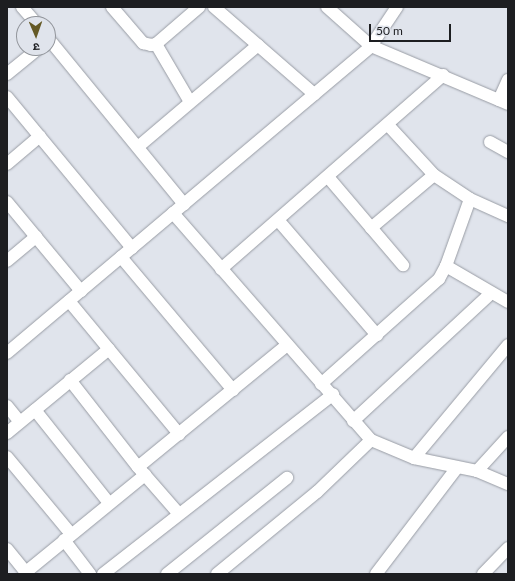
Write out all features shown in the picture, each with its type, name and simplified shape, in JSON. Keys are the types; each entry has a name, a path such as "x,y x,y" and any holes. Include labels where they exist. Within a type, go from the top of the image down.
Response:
{"street":[{"path":"22,7 30,16"},
{"path":"112,7 143,43 156,44 199,7"},
{"path":"214,7 314,94"},
{"path":"327,7 370,46 443,75 503,102 508,80"},
{"path":"7,353 370,46 397,7"},
{"path":"156,44 190,102"},
{"path":"138,146 258,45"},
{"path":"56,49 138,146 184,204"},
{"path":"7,74 29,56"},
{"path":"221,268 388,125 443,75"},
{"path":"7,97 132,248"},
{"path":"388,125 434,174 470,199 508,216"},
{"path":"7,164 40,136"},
{"path":"490,142 508,152"},
{"path":"371,228 434,174"},
{"path":"328,177 403,265"},
{"path":"321,384 439,279 446,266 470,199"},
{"path":"7,202 81,290"},
{"path":"173,213 321,384 334,394 353,421 371,440 414,458 456,469 477,471 508,484"},
{"path":"278,220 377,335"},
{"path":"7,261 36,237"},
{"path":"121,257 233,390"},
{"path":"446,266 508,302"},
{"path":"353,421 492,293"},
{"path":"69,301 179,434"},
{"path":"7,549 27,573 67,537 109,503 179,434 288,345"},
{"path":"414,458 508,345"},
{"path":"7,433 109,349"},
{"path":"70,380 141,471 179,514"},
{"path":"103,574 334,394"},
{"path":"7,406 19,422"},
{"path":"35,410 109,503"},
{"path":"477,471 508,437"},
{"path":"217,574 317,492 371,440"},
{"path":"7,457 67,537 90,574"},
{"path":"376,574 456,469"},
{"path":"167,574 287,478"},
{"path":"484,574 508,548"}]}
